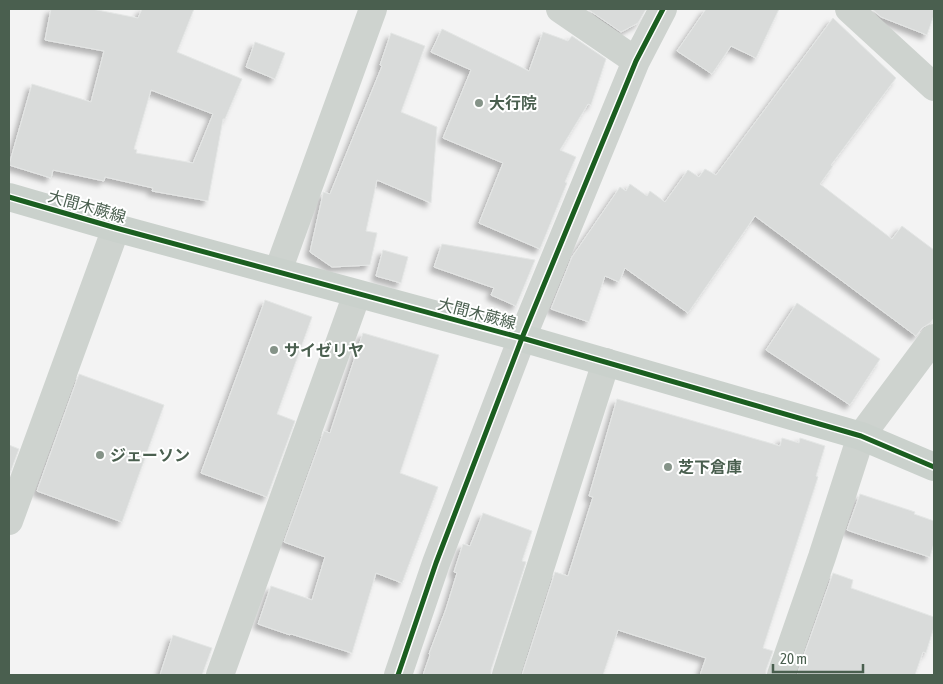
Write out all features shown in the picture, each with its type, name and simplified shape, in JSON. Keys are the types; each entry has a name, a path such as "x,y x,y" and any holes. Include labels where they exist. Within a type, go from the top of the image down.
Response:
{"main road":[{"name":"大間木蕨線","path":"9,197 116,228 522,338 861,436 934,467"}],"street":[{"path":"278,271 373,9"},
{"path":"560,9 636,61"},
{"path":"398,675 436,563 522,338 636,61 663,9"},
{"path":"849,9 934,87"},
{"path":"9,521 15,486 116,228"},
{"path":"220,675 357,294"},
{"path":"781,675 861,436 934,338"},
{"path":"506,675 606,362"}],"building":[{"path":"51,9 92,9 138,18 142,9 194,9 177,52 242,79 225,119 223,119 208,201 152,191 153,188 105,177 104,181 53,170 51,178 9,165 32,84 91,102 104,51 45,40","holes":["151,90 213,114 193,163 136,153 137,150 134,149"]},
{"path":"590,9 646,9 638,23 621,32"},
{"path":"706,9 779,9 756,58 731,46 712,74 677,51"},
{"path":"872,9 934,9 934,15 927,35 881,17"},
{"path":"833,18 896,78 831,165 833,166 820,184 892,239 902,226 934,250 934,318 930,323 922,328 916,336 755,216 688,313 625,268 619,282 605,276 589,322 551,309 572,257 620,187 626,191 630,184 647,196 650,191 665,202 688,170 699,177 705,169 716,175"},
{"path":"442,29 529,71 543,32 568,41 572,36 606,59 591,105 588,104 560,150 576,157 540,249 479,223 503,163 443,138 471,70 431,52"},
{"path":"391,33 425,46 401,112 437,127 431,203 377,180 366,231 377,233 370,265 332,267 310,252 323,192 330,194 382,66 380,65"},
{"path":"255,42 285,53 275,79 246,67"},
{"path":"442,244 535,260 516,306 491,295 494,288 434,267"},
{"path":"383,250 408,257 401,283 376,276"},
{"path":"265,300 312,317 277,414 295,421 267,497 201,473"},
{"path":"797,303 880,359 850,405 766,350"},
{"path":"363,333 439,355 400,473 438,487 402,583 376,573 352,653 258,624 271,586 312,600 325,557 284,542 324,431 330,433"},
{"path":"79,374 164,405 122,522 37,491"},
{"path":"617,399 780,446 782,438 799,443 800,438 825,446 816,476 818,477 763,648 773,651 766,675 700,675 706,658 618,630 603,675 522,675 555,572 568,576 593,497 589,496"},
{"path":"9,445 19,449 9,476"},
{"path":"860,494 915,512 914,514 934,521 934,543 930,557 847,530"},
{"path":"483,513 532,531 522,561 526,562 491,675 423,675 457,573 454,572 463,544 470,546"},
{"path":"833,573 853,580 851,588 934,617 934,627 926,653 923,652 915,675 797,675"},
{"path":"173,635 212,648 202,675 160,675"}],"cycle path":[{"path":"398,675 436,563 522,338 636,61 663,9"},
{"path":"9,197 116,228 522,338 861,436 934,467"}],"place":[{"name":"大行院","path":"479,103"},
{"name":"サイゼリヤ","path":"274,350"},
{"name":"ジェーソン","path":"100,455"},
{"name":"芝下倉庫","path":"668,467"}]}
